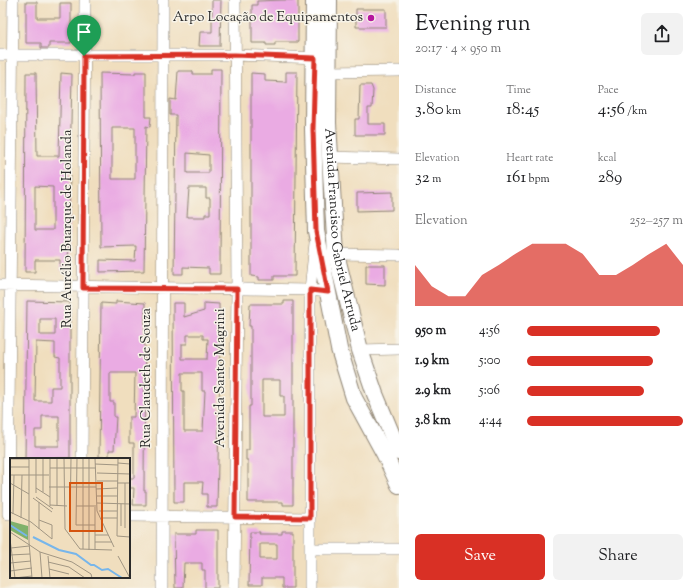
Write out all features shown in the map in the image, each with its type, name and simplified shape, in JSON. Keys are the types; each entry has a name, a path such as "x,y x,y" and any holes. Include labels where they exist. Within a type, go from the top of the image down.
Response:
{"main road":[{"name":"Avenida Francisco Gabriel Arruda","path":"314,0 324,62 336,254 360,350 375,394 397,442"},
{"name":"Avenida Francisco Gabriel Arruda","path":"329,0 324,62 313,129 316,231 339,349 354,398 385,454 399,485"}],"street":[{"path":"6,514 5,285 13,55 13,0"},
{"name":"Rua Aurélio Buarque de Holanda","path":"82,458 85,0"},
{"name":"Rua Claudeth de Souza","path":"162,588 163,0"},
{"name":"Avenida Santo Magrini","path":"234,588 237,289 235,0"},
{"path":"0,55 235,55 324,62 399,71"},
{"path":"330,157 399,159"},
{"path":"310,588 310,290 316,231"},
{"path":"336,254 399,255"},
{"path":"5,285 83,288 310,290 328,292"},
{"path":"360,350 399,349"},
{"path":"130,516 310,518"},
{"path":"310,549 399,548"}],"building":[{"path":"212,0 221,0 220,46 199,46 200,32 212,32"},
{"path":"298,0 298,42 275,42 275,45 266,45 266,43 252,43 252,5 257,5 257,1"},
{"path":"26,2 37,2 37,18 60,18 60,3 71,3 71,43 49,43 49,48 41,48 41,43 26,43"},
{"name":"Arpo Locação de Equipamentos","path":"356,9 386,9 386,27 356,27"},
{"path":"211,69 221,69 220,274 209,274 209,268 183,267 183,274 174,274 176,115 170,115 170,99 176,100 178,71 193,71 193,74 211,74","holes":["187,153 209,155 209,173 187,173","189,188 206,188 206,198 210,198 210,214 205,214 205,217 187,217"]},
{"path":"135,72 146,72 146,117 151,117 150,127 146,126 144,271 100,272 100,260 135,261 136,246 101,247 100,73 135,74","holes":["112,128 135,128 135,179 112,179"]},
{"path":"286,72 297,72 295,276 274,276 274,280 259,280 259,277 251,276 251,73 265,74 265,81 286,82"},
{"path":"26,73 36,73 37,156 59,156 61,73 72,74 68,271 60,271 60,260 35,260 35,272 25,272","holes":["35,186 53,187 53,230 35,230"]},
{"path":"360,85 371,85 373,90 372,108 368,108 368,124 385,124 385,135 355,135 355,119 359,119"},
{"path":"392,192 392,210 357,211 357,193"},
{"path":"366,265 385,265 385,285 366,284"},
{"path":"27,301 70,302 70,458 25,458","holes":["40,319 55,319 55,335 40,335","36,342 55,343 55,357 60,358 60,387 51,387 51,401 35,401","42,416 59,416 59,446 35,446 35,430 42,430"]},
{"path":"116,301 145,303 144,491 146,491 146,505 133,505 134,488 130,488 130,478 134,478 134,443 129,443 129,417 134,417 135,373 110,373 110,402 114,402 114,417 116,417 114,450 109,450 109,457 99,457 101,303 116,304"},
{"path":"284,301 293,301 293,505 283,505 283,502 248,502 248,460 246,460 246,450 249,450 249,406 251,406 251,326 249,326 250,304 284,304","holes":["262,380 280,380 280,396 284,396 284,417 262,417"]},
{"path":"173,303 184,303 184,317 204,311 204,303 219,304 220,373 217,507 207,507 207,494 202,494 203,482 184,482 184,502 174,502","holes":["187,335 203,335 203,339 208,339 207,359 182,359 182,344 187,344","182,373 202,373 202,391 205,391 203,431 184,431 184,391 182,391"]},
{"path":"196,530 218,530 218,588 205,588 205,570 202,570 202,563 184,563 183,588 175,588 174,534 196,534"},
{"path":"282,531 293,531 293,588 282,588 282,578 262,578 262,585 249,585 250,532 260,532 259,534 282,534","holes":["260,544 277,544 277,559 260,559"]}],"place":[{"name":"Arpo Locação de Equipamentos","path":"371,18"}],"route":[{"path":"235,55 315,58 313,129 316,231 328,292 310,290 310,518 235,517 237,289 83,288 84,56 235,55"}]}
